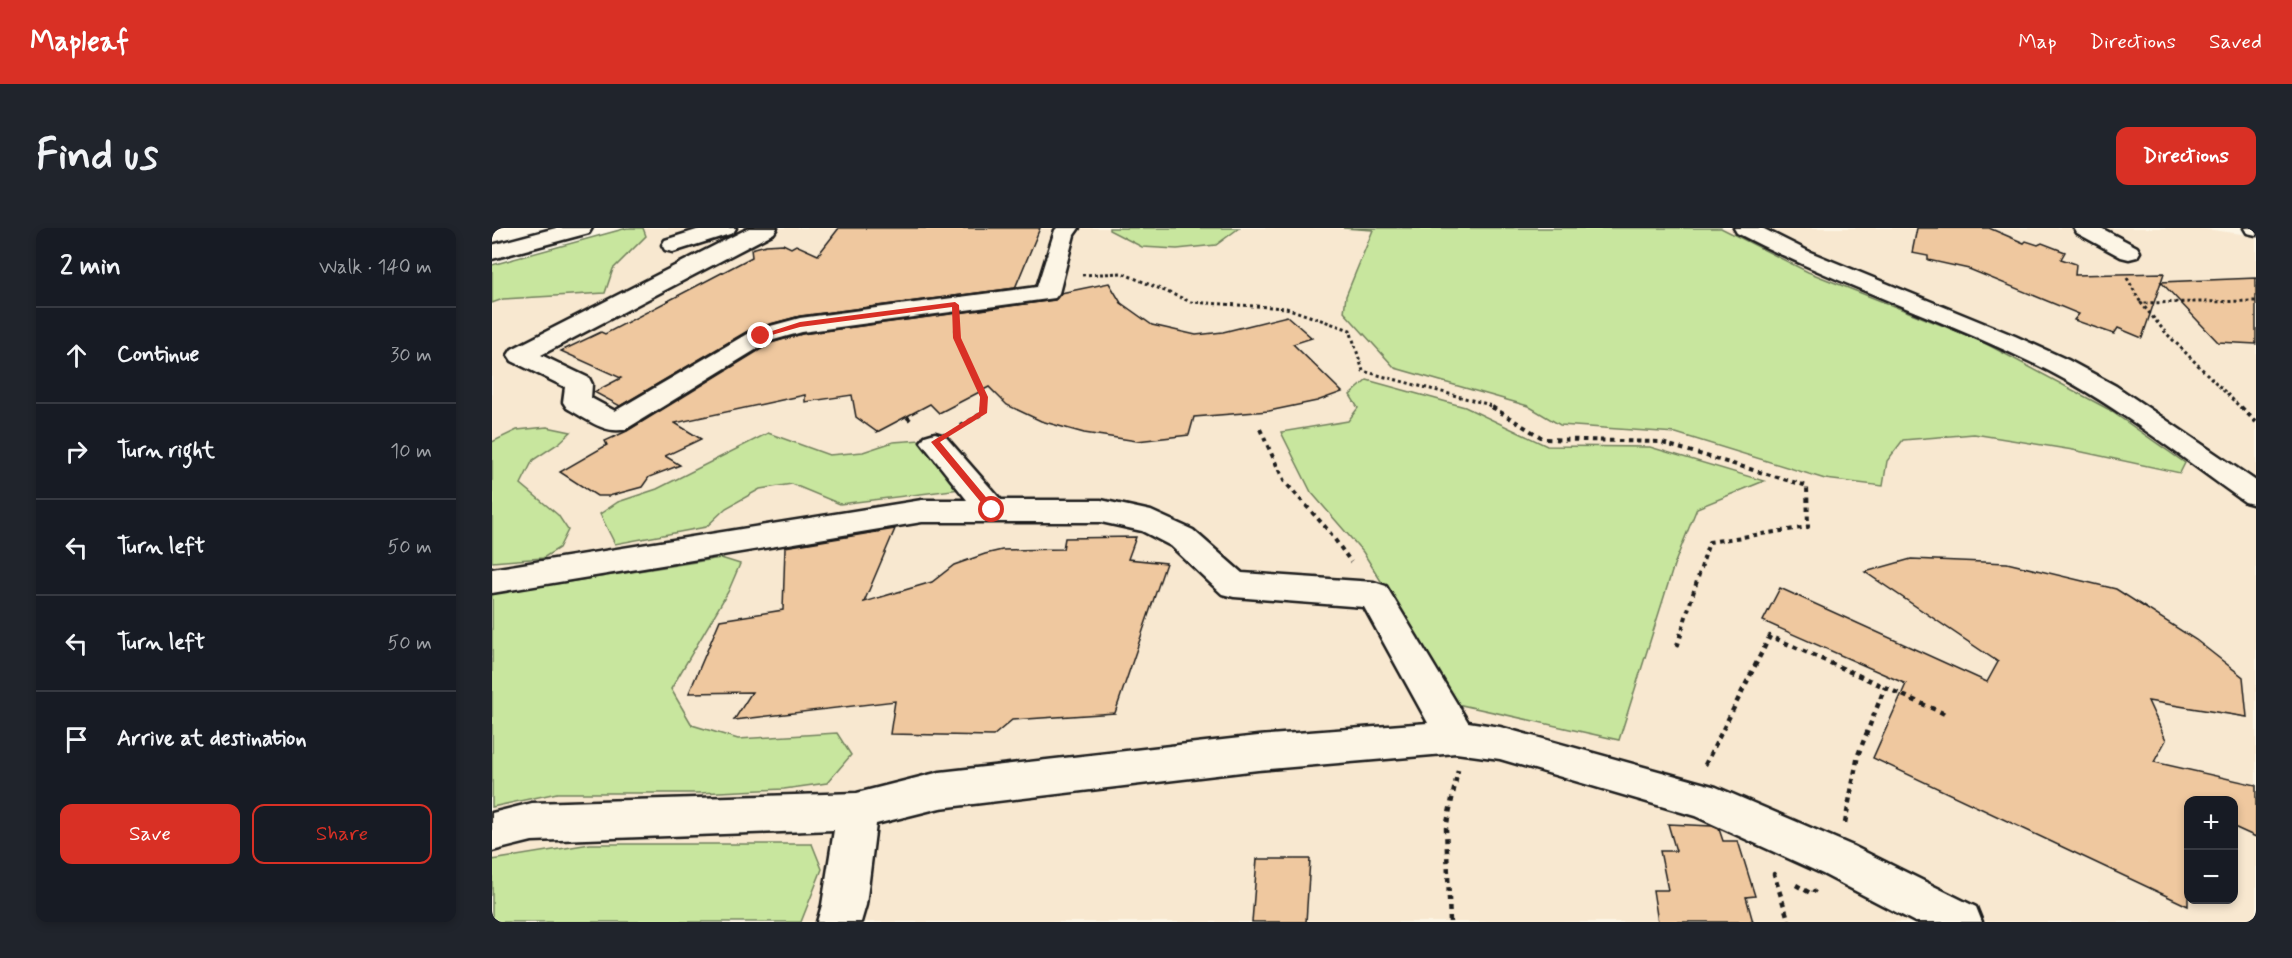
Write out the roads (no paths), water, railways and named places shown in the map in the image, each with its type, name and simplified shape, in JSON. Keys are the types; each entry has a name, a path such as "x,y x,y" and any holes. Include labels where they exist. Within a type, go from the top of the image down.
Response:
{"street":[{"path":"492,252 581,228"},
{"path":"673,245 725,228"},
{"path":"766,228 521,355 579,384 577,402 616,423 761,336 800,325 1047,293 1063,235 1068,228"},
{"path":"1745,228 1802,257 2006,340 2059,366 2106,392 2256,495"},
{"path":"2085,228 2129,252"},
{"path":"935,442 992,510"},
{"path":"492,581 922,511 1101,511 1151,522 1182,538 1234,585 1374,595 1458,752"},
{"path":"492,832 532,822 857,811 940,790 1258,753 1458,752 1500,743 1690,796 1838,860 1960,922"},
{"path":"846,916 857,811"}]}
